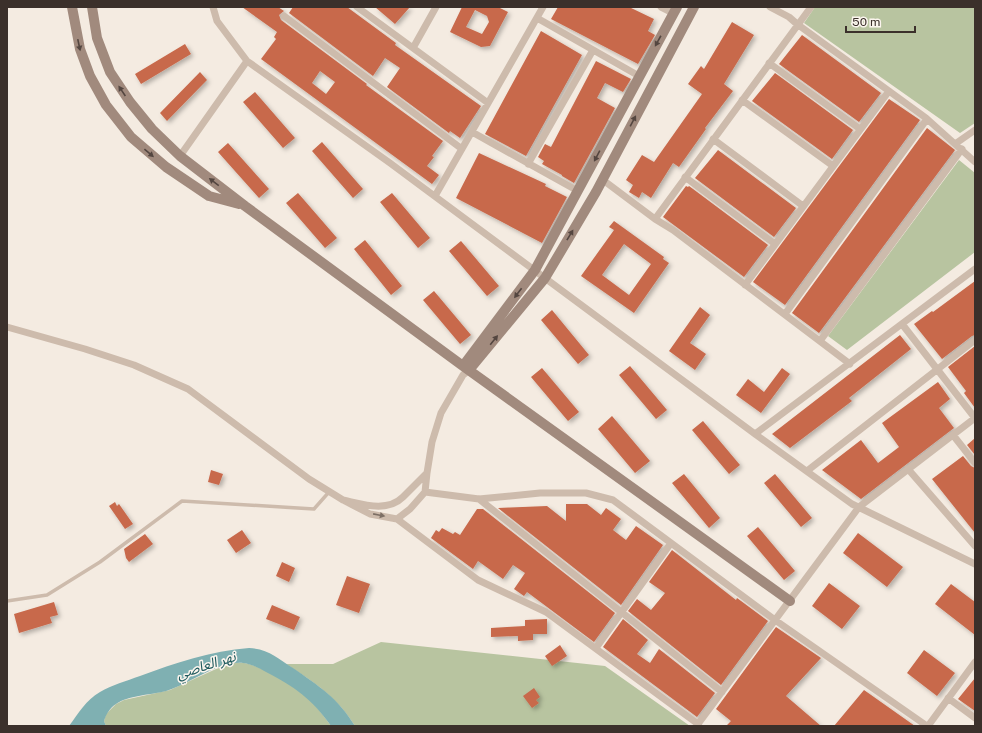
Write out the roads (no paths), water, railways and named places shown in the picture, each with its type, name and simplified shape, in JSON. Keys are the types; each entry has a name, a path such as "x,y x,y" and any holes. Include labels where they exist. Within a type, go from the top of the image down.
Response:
{"main road":[{"path":"72,7 80,49 90,76 106,105 131,137 166,167 209,196 245,206"},
{"path":"92,7 98,38 110,72 130,102 152,130 180,156 465,370 790,601"},
{"path":"465,370 545,278 603,180 694,7"},
{"path":"465,370 535,270 675,10"}],"street":[{"path":"213,7 217,21 247,61 435,196 755,434 852,504 975,564"},
{"path":"357,7 488,103"},
{"path":"413,48 436,7"},
{"path":"435,196 543,7"},
{"path":"661,7 675,10"},
{"path":"770,7 789,17 927,119 975,162"},
{"path":"655,219 797,24 811,7"},
{"path":"284,16 462,149"},
{"path":"537,18 639,76"},
{"path":"528,164 593,50"},
{"path":"180,156 247,61"},
{"path":"769,63 860,129"},
{"path":"745,285 889,91"},
{"path":"742,100 833,166"},
{"path":"785,314 927,119"},
{"path":"955,144 975,130"},
{"path":"472,132 578,192"},
{"path":"713,139 803,206"},
{"path":"820,341 962,150"},
{"path":"686,177 775,244"},
{"path":"603,180 655,219 673,230 850,364"},
{"path":"755,434 975,269"},
{"path":"7,327 85,349 120,361 188,389 309,479 329,492 370,514 397,519 478,580 546,612 699,725 858,507 975,418 902,324"},
{"path":"807,471 975,340"},
{"path":"397,519 410,509 425,492 432,442 441,413 465,370"},
{"path":"953,435 975,463"},
{"path":"908,469 975,546"},
{"path":"343,500 374,506 390,506 402,499 416,483 428,473"},
{"path":"425,492 478,499 540,493 586,493 613,500 775,620 927,726 975,662"},
{"path":"478,499 722,692"},
{"path":"596,648 671,543"},
{"path":"948,698 975,718"}],"lane":[{"path":"7,601 47,595 100,562 182,502 314,509 329,492"}],"water":[{"name":"نهر العاصي","path":"249,648 267,652 311,681 335,700 349,716 355,726 331,726 317,708 302,694 261,669 243,663 234,663 224,665 178,687 121,701 110,709 107,714 104,721 106,726 69,726 95,695 109,687 193,658"}]}
